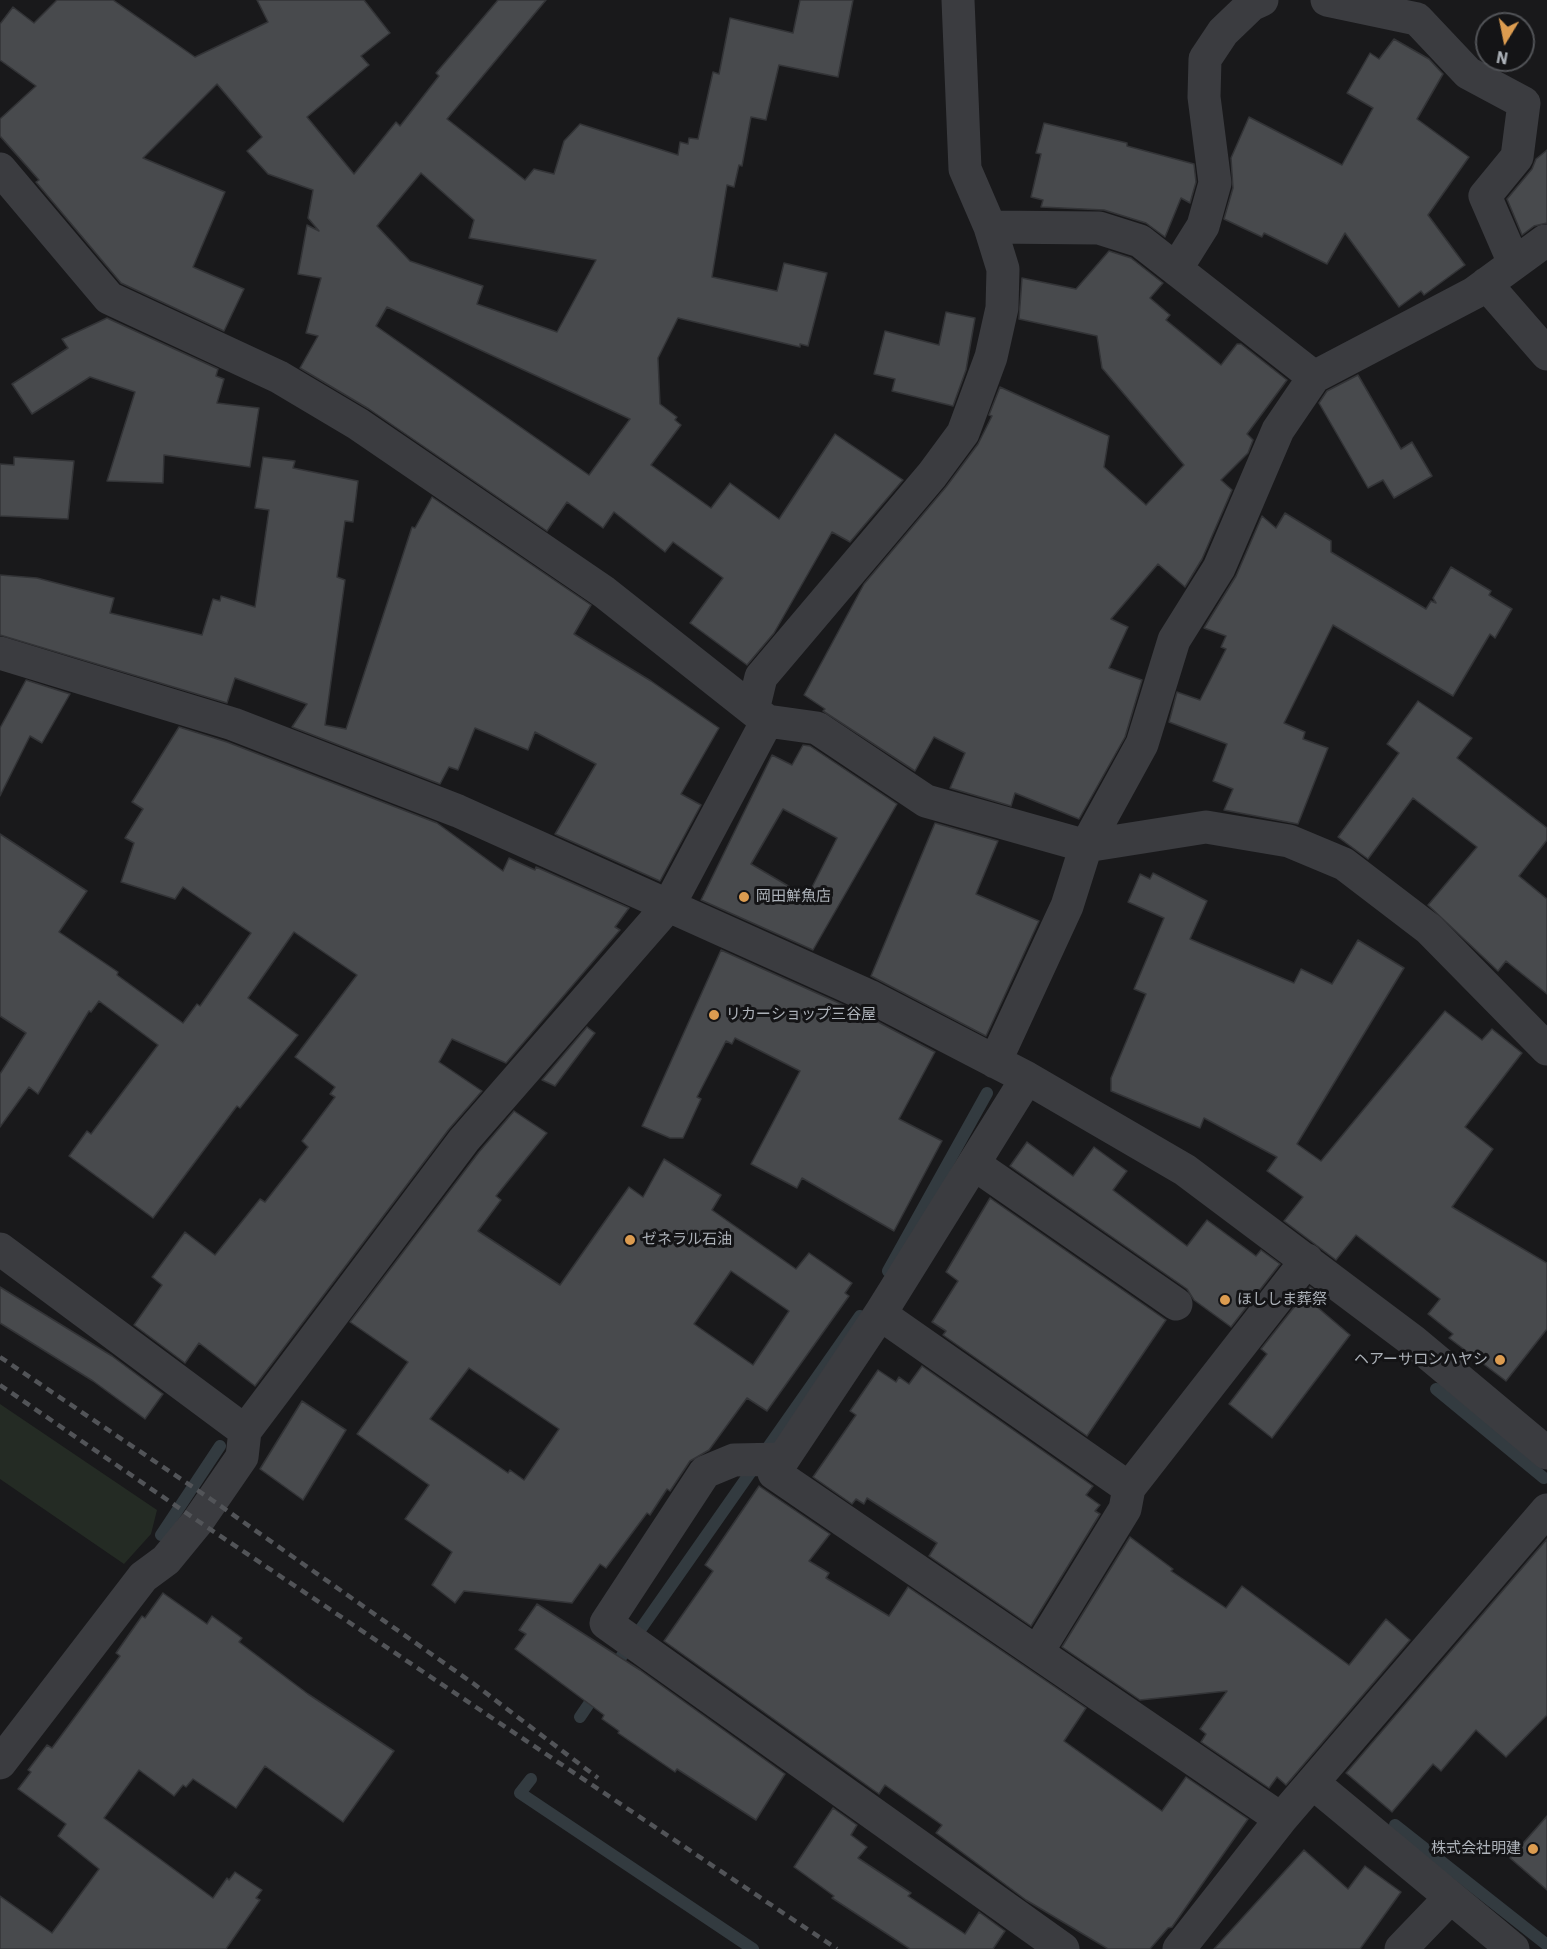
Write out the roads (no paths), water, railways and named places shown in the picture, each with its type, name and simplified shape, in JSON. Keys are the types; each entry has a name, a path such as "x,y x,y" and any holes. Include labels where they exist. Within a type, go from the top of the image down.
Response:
{"street":[{"path":"0,1763 143,1577 166,1560 198,1521 242,1457 245,1431 464,1140 669,905 760,716 761,677 932,475 963,433 981,390 1002,308 1003,269 990,226 965,169 958,0"},
{"path":"1176,269 1203,226 1215,183 1204,97 1204,58 1223,32 1251,5 1262,0"},
{"path":"1327,0 1417,19 1468,73 1536,109 1517,157 1485,196 1514,263"},
{"path":"0,169 109,298 279,377 358,424 604,592 760,716 817,728 926,801 1086,846 1206,826 1289,841 1344,864 1429,929 1547,1049"},
{"path":"990,226 1099,228 1140,241 1314,377"},
{"path":"995,1062 1067,906 1086,846 1142,744 1174,640 1219,568 1278,430 1314,377 1474,293 1545,241"},
{"path":"1486,284 1547,354"},
{"path":"0,652 233,724 458,812 869,996 1027,1078 1185,1170 1413,1341 1547,1453"},
{"path":"766,1459 880,1314 1027,1078"},
{"path":"974,1164 1176,1304"},
{"path":"0,1249 245,1431"},
{"path":"1038,1651 1125,1509 1129,1488 1307,1260"},
{"path":"880,1314 1129,1488"},
{"path":"766,1459 734,1460 705,1472 606,1623 1064,1949"},
{"path":"766,1459 774,1473 1281,1819"},
{"path":"1179,1949 1281,1819 1547,1510"},
{"path":"1313,1783 1513,1949"},
{"path":"1401,1949 1450,1898"}],"waterway":[{"path":"888,1271 987,1093"},
{"path":"612,1670 860,1316"},
{"path":"1436,1389 1544,1478"},
{"path":"161,1535 220,1446"},
{"path":"580,1717 597,1692"},
{"path":"531,1779 520,1793 753,1949"},
{"path":"1395,1825 1547,1945"}],"railway":[{"path":"0,1357 212,1500 474,1684 598,1778"},
{"path":"0,1385 198,1521 837,1949"}],"place":[{"name":"岡田鮮魚店","path":"744,897"},
{"name":"リカーショップ三谷屋","path":"714,1015"},
{"name":"ゼネラル石油","path":"630,1240"},
{"name":"ほししま葬祭","path":"1225,1300"},
{"name":"ヘアーサロンハヤシ","path":"1500,1360"},
{"name":"株式会社明建","path":"1533,1849"}]}
